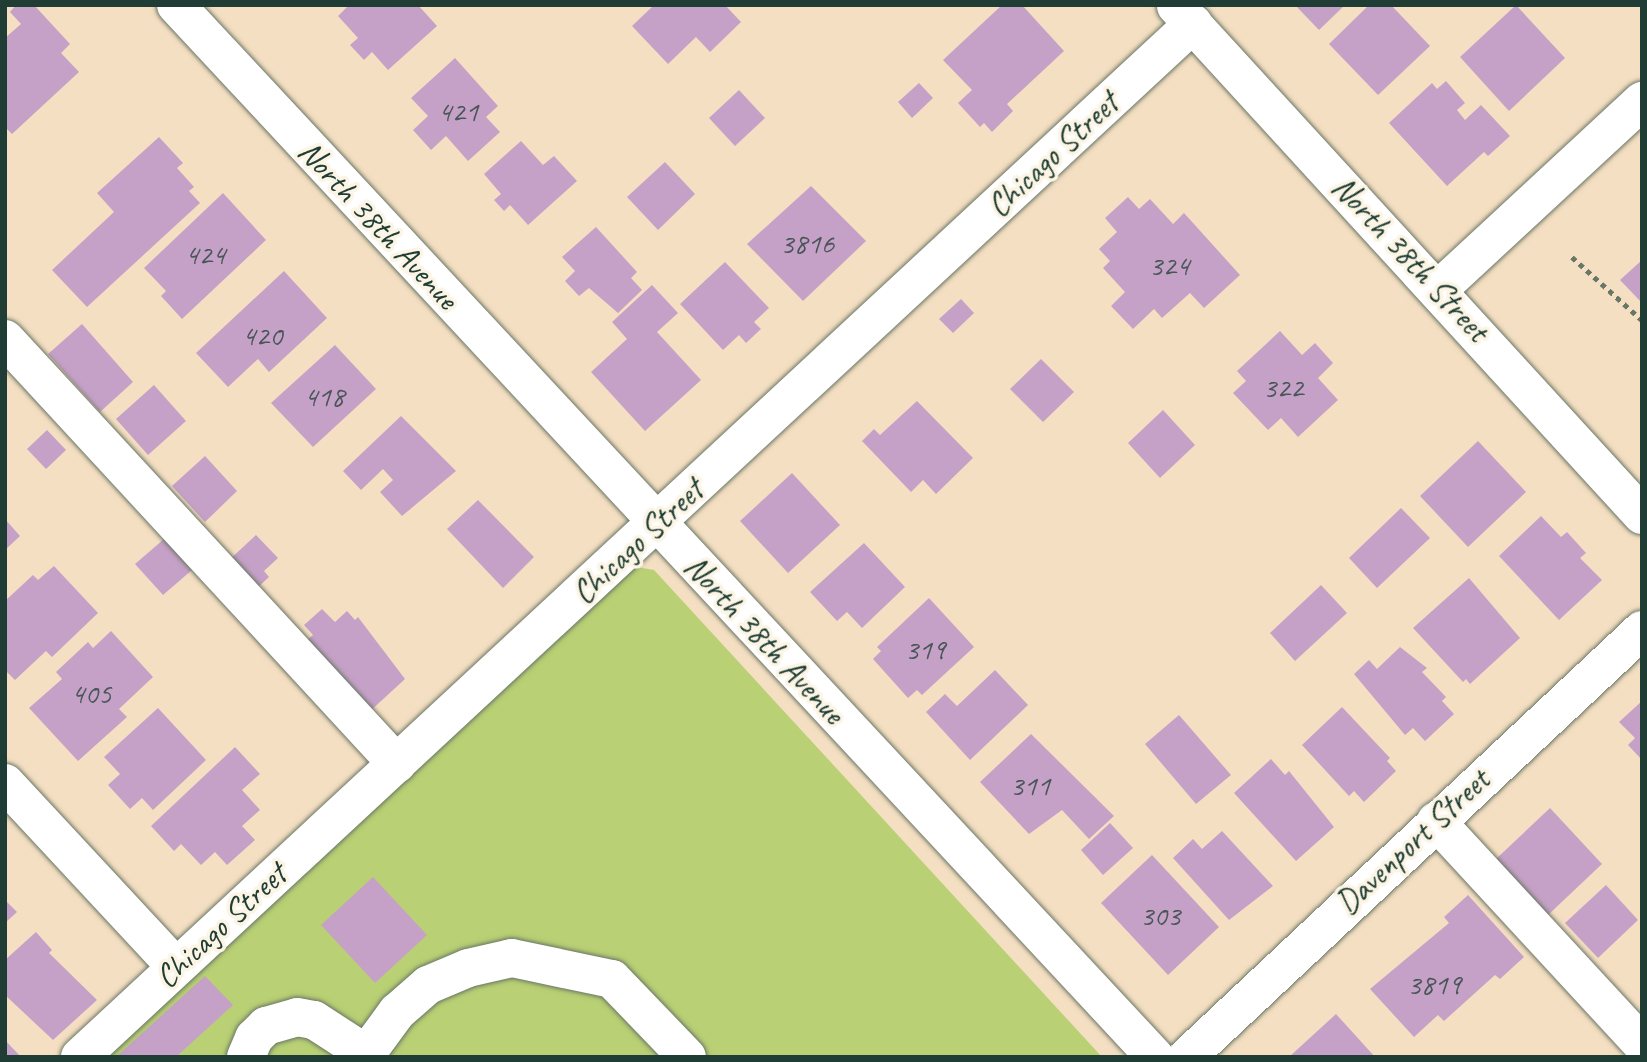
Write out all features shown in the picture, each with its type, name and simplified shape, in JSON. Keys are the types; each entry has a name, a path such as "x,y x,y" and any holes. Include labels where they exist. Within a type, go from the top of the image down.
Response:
{"street":[{"name":"North 38th Avenue","path":"176,5 656,525 1155,1057"},
{"name":"Chicago Street","path":"80,1057 656,525 1184,15"},
{"name":"North 38th Street","path":"1184,15 1439,289 1642,516"},
{"path":"1439,289 1642,101"},
{"path":"5,339 397,764"},
{"name":"Davenport Street","path":"1186,1057 1642,630"},
{"path":"5,783 176,967"},
{"path":"1436,821 1642,1044"},
{"path":"246,1057 254,1038 266,1026 297,1017 314,1020 364,1055 397,1012 428,985 468,968 512,958 612,979 687,1057"}],"path":[{"path":"1572,257 1642,320"}],"green space":[{"path":"631,566 654,570 1102,1057 100,1057"}],"building":[{"path":"16,5 34,5 70,44 61,53 79,72 12,134 5,127 5,38 21,24 10,12"},
{"path":"349,5 418,5 437,26 388,70 372,52 364,60 350,45 358,38 338,16"},
{"path":"654,5 725,5 741,22 710,52 696,37 668,64 632,26"},
{"path":"1002,5 1022,5 1064,51 1007,104 1013,111 992,132 984,123 980,127 958,103 972,90 943,60"},
{"path":"1295,5 1345,5 1319,30"},
{"path":"1369,5 1391,5 1430,46 1378,95 1329,44"},
{"path":"1516,5 1565,58 1509,111 1460,57"},
{"path":"455,58 498,106 486,117 500,132 468,161 446,136 431,150 413,130 428,116 411,98"},
{"path":"1446,81 1465,103 1457,110 1465,120 1481,105 1510,136 1488,156 1484,152 1447,186 1389,123 1432,83 1437,89"},
{"path":"919,83 933,98 912,118 898,102"},
{"path":"739,90 765,118 735,146 709,118"},
{"path":"159,137 183,163 177,168 194,187 189,191 200,203 87,307 52,270 114,212 97,193"},
{"path":"521,141 543,165 554,156 577,181 528,225 510,205 504,211 494,200 501,194 484,174"},
{"path":"665,162 695,194 658,230 627,197"},
{"path":"811,186 866,241 803,301 747,244"},
{"path":"223,193 266,240 182,319 161,296 166,291 144,268"},
{"path":"1128,197 1139,209 1150,199 1173,224 1184,213 1240,275 1204,308 1190,293 1162,318 1154,309 1133,329 1111,306 1125,292 1103,268 1110,261 1099,249 1117,232 1105,218"},
{"path":"596,227 637,272 631,278 642,290 618,313 589,288 579,296 565,281 575,271 562,257"},
{"path":"1642,260 1642,303 1620,280"},
{"path":"725,262 769,308 754,322 761,329 746,343 739,335 723,350 680,304"},
{"path":"284,271 327,318 269,372 258,359 228,387 196,353"},
{"path":"652,285 678,313 657,332 701,380 645,431 591,372 627,339 612,322"},
{"path":"961,299 974,313 953,333 939,319"},
{"path":"82,324 133,382 100,412 48,354"},
{"path":"1280,331 1302,355 1315,343 1333,363 1318,378 1338,400 1298,437 1281,418 1268,430 1233,393 1246,381 1237,371"},
{"path":"335,345 376,389 313,447 271,403"},
{"path":"1041,359 1074,392 1043,422 1010,389"},
{"path":"154,385 186,421 148,455 116,419"},
{"path":"917,401 973,458 936,494 923,480 911,492 862,441 874,429 880,435"},
{"path":"1163,410 1195,445 1160,478 1128,443"},
{"path":"401,416 456,471 402,516 380,492 393,480 383,469 361,490 343,471"},
{"path":"47,430 66,450 46,469 27,449"},
{"path":"1478,441 1526,492 1468,547 1420,496"},
{"path":"205,456 237,491 205,522 172,486"},
{"path":"792,473 840,525 788,573 740,521"},
{"path":"478,500 534,557 503,588 447,529"},
{"path":"1401,508 1430,538 1377,588 1349,558"},
{"path":"1541,516 1561,537 1567,532 1586,553 1580,558 1602,580 1559,620 1499,556"},
{"path":"5,519 20,536 5,550"},
{"path":"256,535 278,558 264,571 269,577 255,590 228,561"},
{"path":"164,539 192,570 163,595 135,564"},
{"path":"864,543 905,587 862,628 847,612 837,621 810,592"},
{"path":"54,566 98,613 52,657 46,651 15,680 5,670 5,601 33,575 38,580"},
{"path":"1469,578 1520,638 1470,684 1466,679 1463,682 1413,628"},
{"path":"1321,585 1347,613 1295,661 1270,633"},
{"path":"929,598 974,647 922,695 917,690 908,698 873,659 881,651 877,647"},
{"path":"322,609 335,622 347,611 355,620 358,617 405,679 368,713 303,643 313,635 304,625"},
{"path":"111,631 153,677 119,709 127,717 78,761 29,708 62,679 56,672 88,642 93,648"},
{"path":"1400,647 1427,668 1422,672 1446,697 1442,701 1454,714 1425,741 1413,728 1405,735 1354,674 1369,660 1377,669"},
{"path":"995,670 1028,705 970,760 926,712 945,694 957,706"},
{"path":"1642,701 1642,760 1628,745 1635,738 1619,722"},
{"path":"1342,707 1390,758 1387,761 1396,771 1364,802 1354,791 1349,796 1302,745"},
{"path":"158,708 206,760 153,810 142,798 130,809 108,785 120,774 104,757"},
{"path":"1179,715 1231,775 1196,804 1145,744"},
{"path":"1031,734 1114,816 1089,839 1062,810 1029,834 980,782"},
{"path":"235,747 260,774 242,790 260,810 242,826 255,840 227,865 215,852 201,865 181,844 174,851 151,826"},
{"path":"1271,759 1285,775 1289,771 1334,827 1296,861 1234,793"},
{"path":"1550,808 1602,864 1548,915 1496,859"},
{"path":"1110,823 1133,848 1103,875 1081,850"},
{"path":"1222,831 1273,886 1229,920 1173,858 1193,839 1202,849"},
{"path":"1152,855 1219,927 1168,975 1101,903"},
{"path":"373,877 427,935 375,983 321,925"},
{"path":"1606,885 1638,920 1598,958 1565,923"},
{"path":"1468,895 1524,957 1500,979 1495,975 1444,1021 1438,1015 1414,1037 1370,989 1449,923 1444,917"},
{"path":"5,900 17,912 5,923"},
{"path":"36,932 52,950 49,953 97,1000 53,1040 5,995 5,960"},
{"path":"205,976 233,1005 176,1057 116,1057"},
{"path":"1336,1014 1375,1057 1289,1057"},
{"path":"5,1040 21,1057 5,1057"}]}
